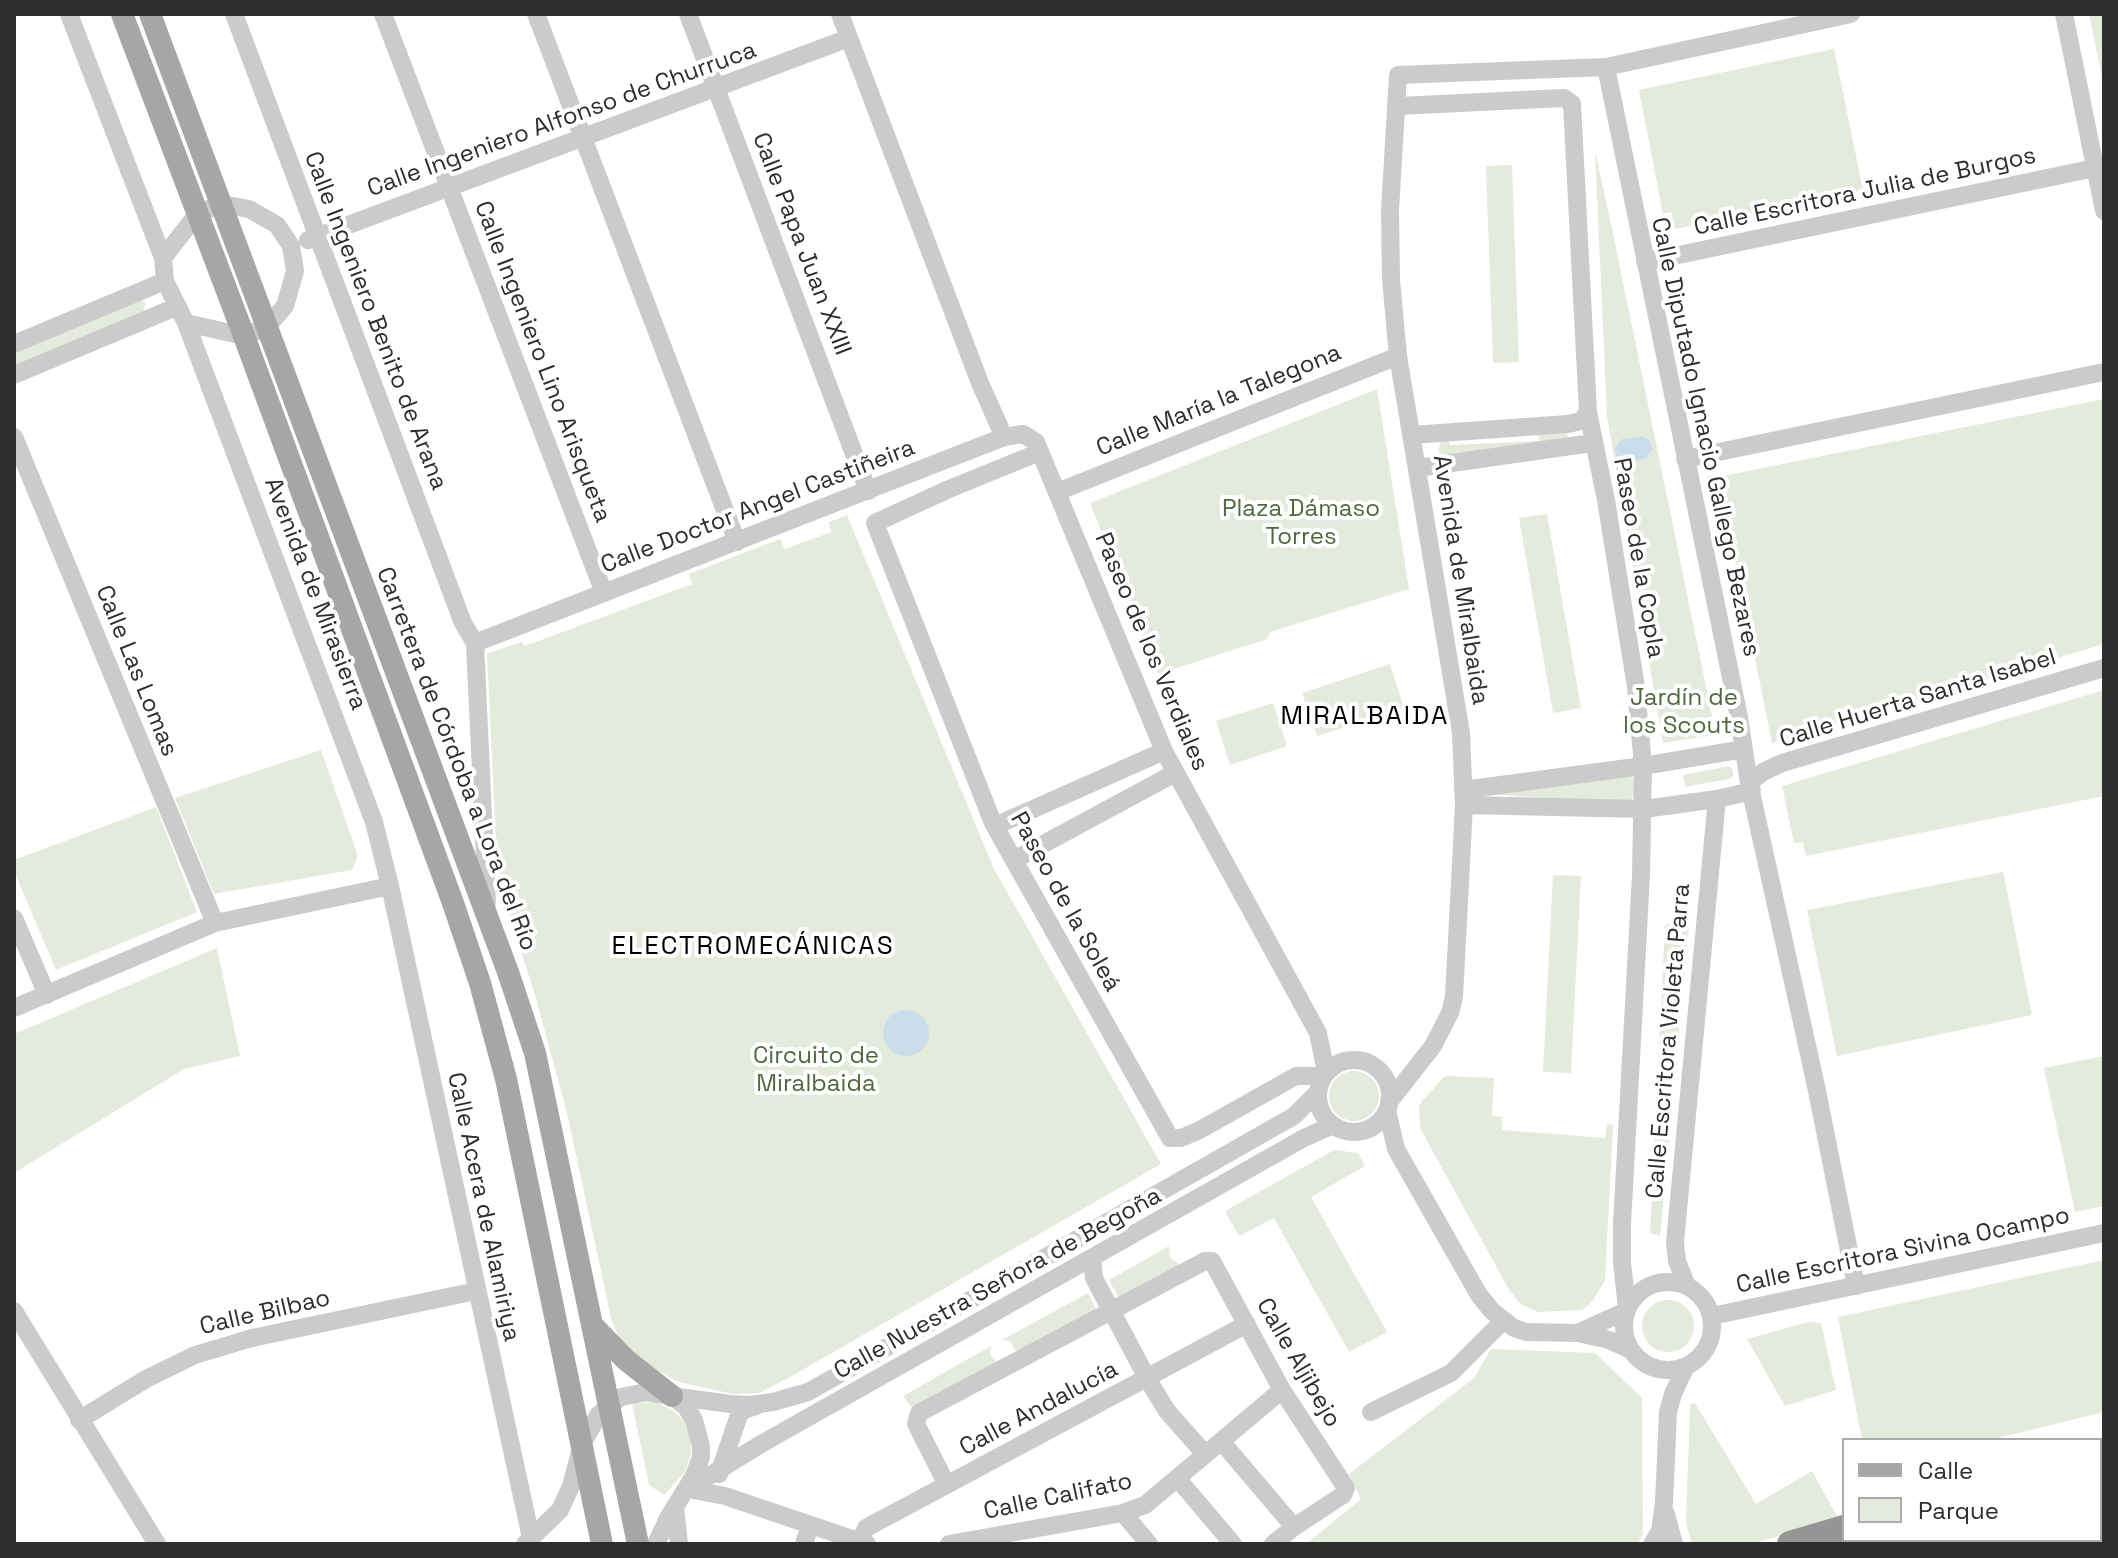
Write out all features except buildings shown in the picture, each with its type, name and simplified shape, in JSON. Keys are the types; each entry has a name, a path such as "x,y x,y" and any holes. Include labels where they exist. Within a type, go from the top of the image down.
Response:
{"highway":[{"path":"1790,1544 1842,1529"}],"main road":[{"name":"Carretera de Córdoba a Lora del Río","path":"122,14 244,336 480,983 506,1079 602,1544"},
{"name":"Carretera de Córdoba a Lora del Río","path":"150,14 508,972 540,1072 638,1544"},
{"path":"593,1326 626,1360 672,1396"}],"street":[{"path":"69,14 163,258"},
{"name":"Calle Ingeniero Benito de Arana","path":"234,14 463,623 475,643"},
{"name":"Calle Ingeniero Lino Arisqueta","path":"383,14 604,593"},
{"path":"536,14 737,542"},
{"name":"Calle Papa Juan XXIII","path":"688,14 868,491"},
{"path":"840,14 980,383 1004,437 1023,434 1036,442 1040,452"},
{"path":"1606,67 1851,14"},
{"path":"2064,14 2104,211"},
{"name":"Calle Ingeniero Alfonso de Churruca","path":"291,246 849,38"},
{"name":"Avenida de Miralbaida","path":"1388,1106 1444,1027 1454,997 1464,798 1461,733 1398,356 1391,279 1390,210 1398,75 1606,67"},
{"name":"Calle Diputado Ignacio Gallego Bezares","path":"1606,67 1751,787 1856,1286"},
{"name":"Paseo de la Copla","path":"1398,106 1564,98 1572,104 1588,412 1606,500 1636,687 1643,766 1644,809 1622,1224 1627,1310"},
{"name":"Calle Escritora Julia de Burgos","path":"1645,262 2095,168"},
{"path":"14,375 181,315 244,336 267,327 285,306 295,271 291,246 277,225 249,209 222,204 198,213 163,258"},
{"name":"Avenida de Mirasierra","path":"163,258 165,281 181,315 343,736 374,822 390,886"},
{"path":"14,344 165,281"},
{"name":"Calle María la Talegona","path":"1057,492 1398,356"},
{"path":"1685,459 2104,372"},
{"path":"1411,435 1568,424 1581,421 1588,412"},
{"path":"1568,424 1575,426 1579,434 1577,441 1570,446"},
{"name":"Calle Las Lomas","path":"14,437 215,923"},
{"name":"Calle Doctor Angel Castiñeira","path":"475,643 1004,437"},
{"path":"1417,468 1592,443"},
{"name":"Paseo de los Verdiales","path":"1040,452 1164,751 1318,1033 1322,1080"},
{"name":"Paseo de la Soleá","path":"1040,452 875,523 995,826 1170,1138 1181,1138 1198,1131 1296,1076 1322,1080"},
{"path":"475,643 487,917"},
{"name":"Calle Huerta Santa Isabel","path":"1464,798 1644,809 1717,799 1751,787 1763,772 1782,763 2104,668"},
{"path":"1464,798 1744,749"},
{"path":"995,826 1164,751"},
{"path":"1014,860 1175,773"},
{"name":"Calle Escritora Violeta Parra","path":"1687,1286 1677,1261 1675,1242 1717,799"},
{"path":"14,1008 215,923 390,886"},
{"name":"Calle Acera de Alamiriya","path":"390,886 476,1291 524,1542"},
{"path":"14,918 47,995"},
{"name":"Paseo de los Verdiales","path":"1318,1033 1341,1050 1367,1063"},
{"path":"1388,1106 1382,1118 1366,1130 1355,1132 1333,1125 1324,1117 1319,1105 1322,1080 1335,1064 1347,1060 1409,1063 1425,1056"},
{"path":"1367,1063 1387,1083 1396,1149 1479,1295 1503,1321 1526,1332 1578,1333 1609,1340 1631,1350 1647,1365 1668,1412"},
{"name":"Calle Nuestra Señora de Begoña","path":"609,1404 638,1392 730,1404 764,1404 808,1392 1294,1116 1322,1080"},
{"name":"Calle Nuestra Señora de Begoña","path":"688,1489 761,1444 1304,1138 1333,1125"},
{"path":"1366,1130 1396,1149"},
{"name":"Calle Escritora Sivina Ocampo","path":"1712,1316 2104,1233"},
{"path":"1092,1259 1094,1278 1147,1378 1167,1411 1205,1454"},
{"name":"Calle Aljibejo","path":"1111,1311 1205,1261 1212,1261 1282,1390 1346,1488 1343,1495 1294,1527"},
{"path":"1578,1333 1627,1310 1642,1290 1652,1285 1675,1282 1698,1293 1712,1316 1713,1329 1705,1352 1685,1368 1668,1412 1664,1503 1660,1531 1652,1544"},
{"name":"Calle Bilbao","path":"79,1420 146,1379 195,1355 252,1338 476,1291"},
{"path":"1627,1310 1624,1331 1631,1350"},
{"path":"14,1311 157,1544"},
{"path":"947,1485 916,1424 919,1413 1111,1311"},
{"path":"1371,1412 1451,1373 1503,1321"},
{"name":"Calle Andalucía","path":"863,1543 866,1528 1247,1324"},
{"path":"1647,1365 1659,1370 1685,1368"},
{"name":"Calle Califato","path":"949,1544 1123,1513 1145,1505 1282,1390"},
{"path":"656,1544 675,1506 688,1489 701,1457 699,1433 691,1413 672,1396"},
{"path":"524,1542 560,1510 571,1486 582,1444 599,1414 609,1404"},
{"path":"725,1496 719,1469 735,1423 744,1410 764,1404"},
{"path":"735,1423 740,1439 746,1443 761,1444"},
{"path":"1221,1441 1294,1527 1273,1544"},
{"path":"1177,1478 1233,1544"},
{"path":"688,1489 725,1496 863,1543"},
{"path":"1664,1503 1674,1544"},
{"path":"675,1506 679,1544"},
{"path":"1123,1513 1149,1544"},
{"path":"804,1544 810,1525"}],"green space":[{"path":"2089,14 2104,14 2104,87"},
{"path":"1834,49 1863,190 1675,229 1671,212 1663,214 1639,90"},
{"name":"Jardín de los Scouts","path":"1595,151 1716,735 1663,743 1607,416"},
{"path":"1512,165 1519,362 1493,363 1486,166"},
{"path":"138,298 146,303 143,312 14,367 14,350"},
{"name":"Plaza Dámaso Torres","path":"1377,389 1409,589 1270,632 1267,639 1158,674 1090,503"},
{"path":"2104,399 2104,644 1772,743 1718,477"},
{"path":"1539,432 1567,433 1568,437 1564,441 1445,460 1438,451 1441,440 1448,437 1450,445 1539,441"},
{"path":"1547,514 1581,708 1553,713 1519,518"},
{"name":"Circuito de Miralbaida","path":"847,515 994,869 1161,1164 790,1377 759,1393 733,1394 678,1382 636,1359 619,1338 612,1322 566,1109 503,894 497,861 487,654 521,642 525,646 692,584 689,574 780,539 785,549 831,532 829,522"},
{"path":"1390,664 1404,708 1317,736 1302,693"},
{"path":"2104,690 2104,796 1806,856 1803,842 1794,843 1782,786"},
{"path":"1273,703 1287,746 1230,765 1216,721"},
{"path":"321,750 358,856 352,870 214,894 175,798"},
{"path":"1729,766 1733,776 1729,779 1685,787 1683,775"},
{"path":"1631,773 1636,789 1630,804 1486,794"},
{"path":"156,807 197,912 56,970 14,871 14,860"},
{"path":"2003,872 2032,1015 1837,1056 1807,910"},
{"path":"1553,875 1581,876 1571,1073 1543,1072"},
{"path":"1665,926 1689,926 1660,1236 1650,1233"},
{"path":"217,948 240,1056 184,1069 14,1173 14,1034"},
{"path":"2104,1056 2104,1206 2075,1212 2044,1068"},
{"path":"1354,1071 1372,1078 1379,1096 1372,1114 1354,1121 1336,1114 1329,1096 1336,1078"},
{"path":"1445,1076 1494,1078 1492,1116 1502,1117 1502,1130 1605,1138 1607,1124 1613,1125 1605,1281 1591,1303 1582,1310 1538,1312 1520,1304 1508,1288 1420,1128 1419,1107"},
{"path":"1334,1150 1358,1153 1365,1166 1311,1197 1387,1332 1349,1352 1274,1218 1239,1236 1225,1211"},
{"path":"1169,1246 1170,1258 1181,1269 1121,1302 1109,1280"},
{"path":"2104,1260 2104,1412 1998,1438 1862,1438 1838,1317"},
{"path":"1088,1293 1098,1313 1016,1351 1010,1341 1002,1340"},
{"path":"1668,1300 1687,1307 1694,1326 1687,1345 1668,1352 1649,1345 1642,1326 1649,1307"},
{"path":"1809,1322 1821,1323 1836,1390 1785,1406 1747,1339"},
{"path":"991,1346 990,1354 997,1363 915,1412 903,1396"},
{"path":"1491,1349 1595,1353 1642,1398 1643,1535 1637,1544 1306,1544 1361,1499 1349,1474 1474,1378"},
{"path":"655,1402 673,1410 684,1421 690,1435 691,1454 685,1472 664,1495 649,1485 632,1403"},
{"path":"1695,1403 1756,1504 1812,1471 1838,1518 1752,1544 1692,1544 1686,1523 1690,1404"}],"water":[{"path":"1643,436 1650,441 1653,449 1645,459 1625,463 1617,460 1615,448 1622,439"},
{"path":"906,1010 922,1017 929,1033 922,1049 906,1056 890,1049 883,1033 890,1017"}],"district":[{"name":"MIRALBAIDA","path":"1365,717"},
{"name":"ELECTROMECÁNICAS","path":"753,947"}]}
